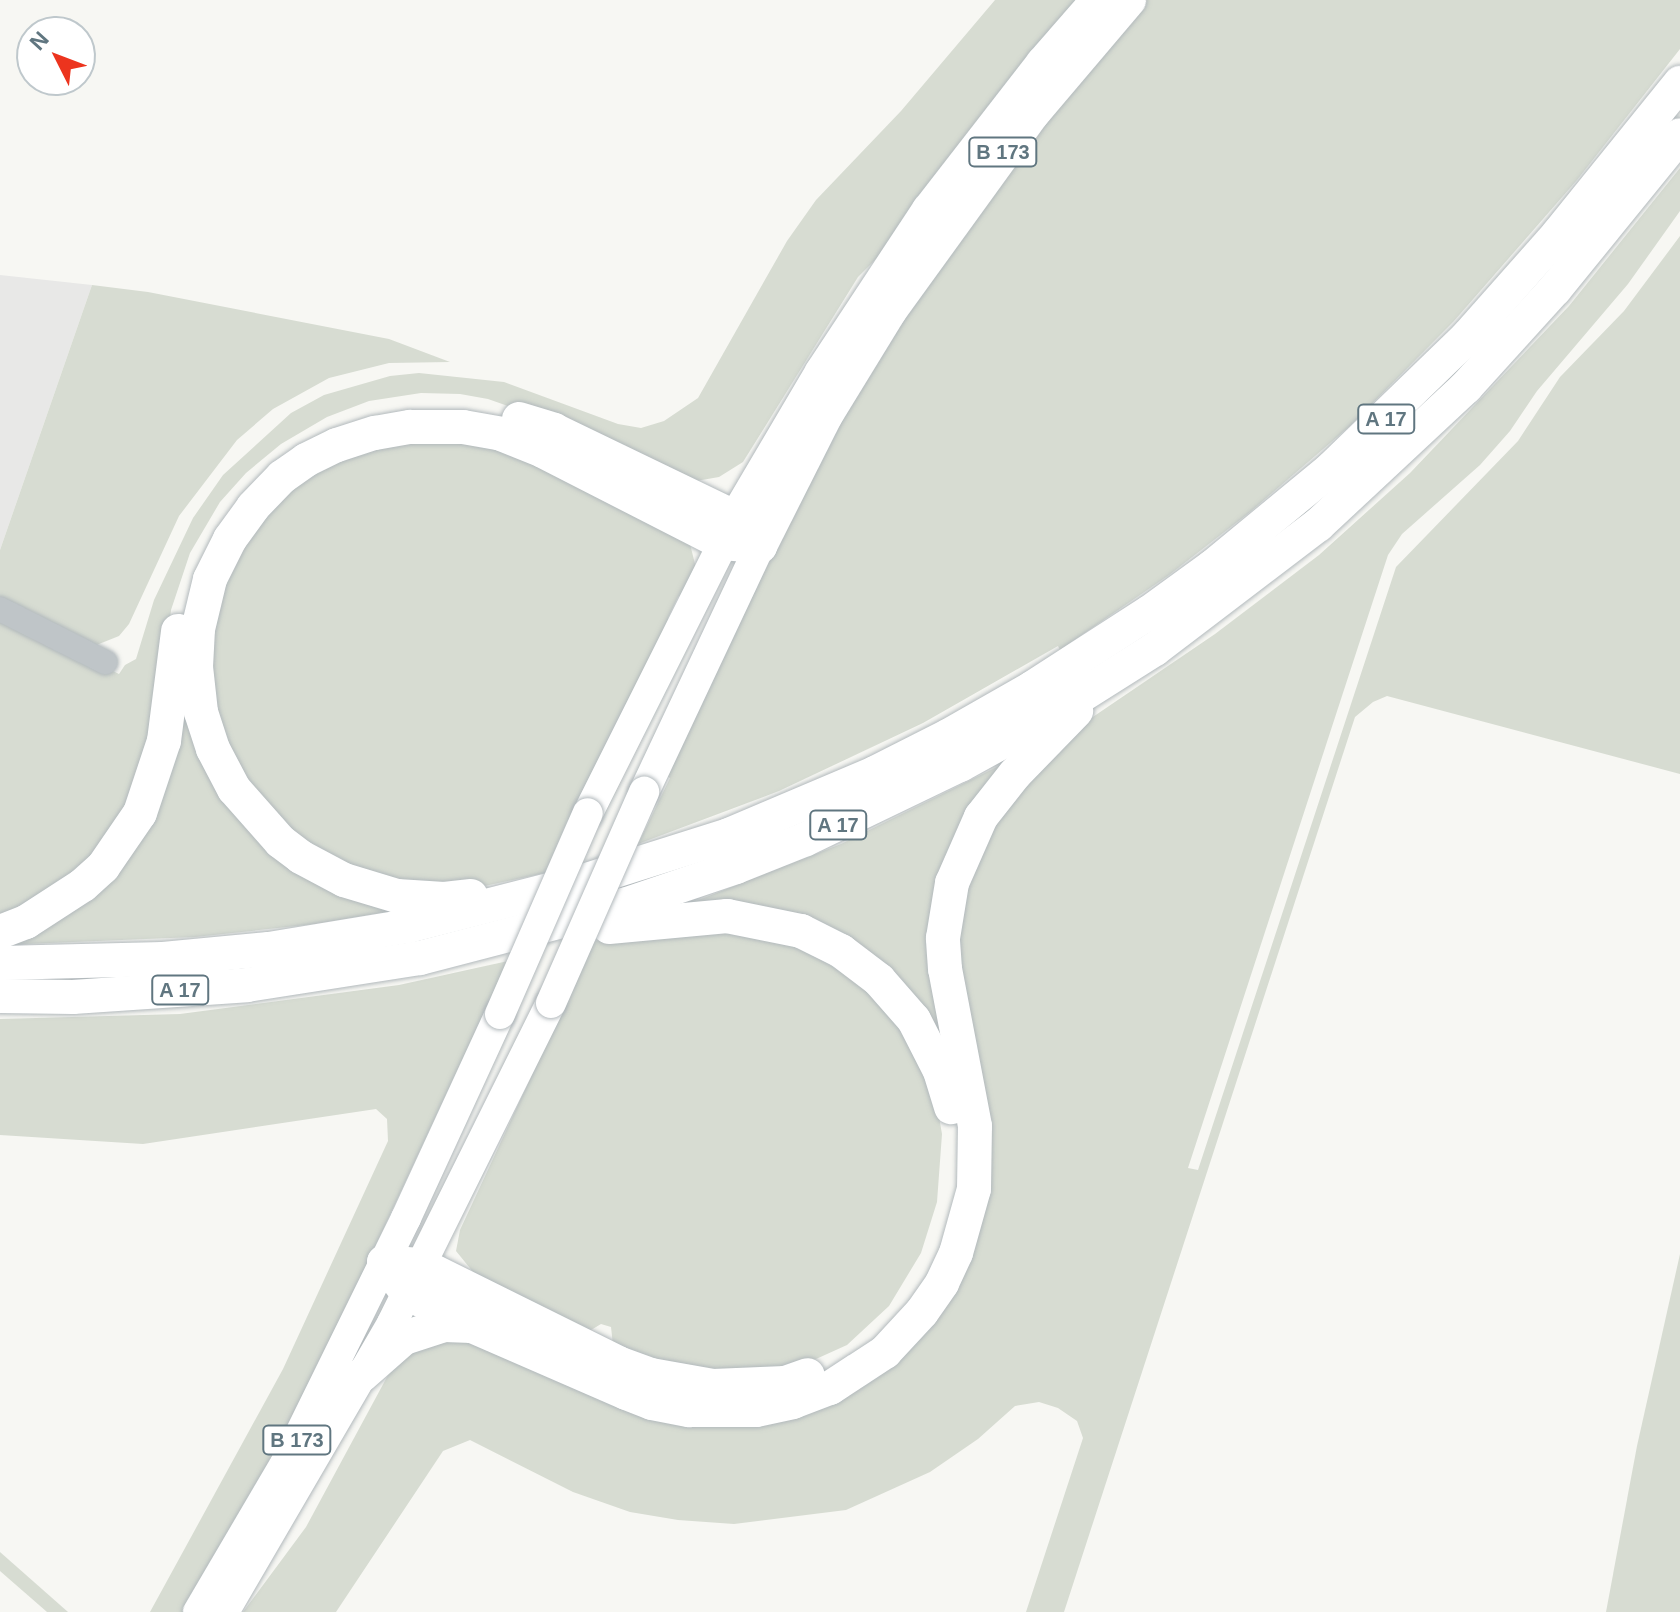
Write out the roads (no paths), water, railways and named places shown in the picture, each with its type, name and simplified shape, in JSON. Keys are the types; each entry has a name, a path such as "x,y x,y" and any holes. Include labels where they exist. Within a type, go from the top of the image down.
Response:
{"highway":[{"name":"B 173","path":"730,530 774,451 860,311 929,210 1023,87 1098,0"},
{"name":"B 173","path":"760,546 826,415 889,312 1017,134 1129,0"},
{"name":"A 17","path":"0,963 163,959 269,949 408,926 515,900 663,858 847,786 1032,688 1150,612 1271,520 1397,408 1468,336 1559,233 1680,83"},
{"name":"A 17","path":"0,996 73,997 247,985 420,958 663,892 806,839 960,765 1101,684 1271,563 1391,461 1466,387 1555,289 1680,135"},
{"path":"0,932 26,922 83,885 109,859 140,813 164,741 179,625 189,583 203,548 252,478 284,452 328,427 371,410 420,403 466,406 554,430 672,486 730,530"},
{"path":"515,900 483,894 415,898 371,890 301,857 248,808 213,749 201,712 196,667 203,603 230,539 267,491 306,460 375,433 439,426 501,434 730,530 760,546"},
{"path":"672,486 725,483 744,475 774,451"},
{"path":"414,1279 472,1326 652,1403 720,1412 756,1410 830,1388 858,1372 904,1333 942,1283 956,1253 974,1189 975,1126 945,969 943,938 952,883 969,838 998,793 1101,684"},
{"path":"384,1262 414,1279 618,1363 678,1382 713,1386 785,1383 839,1360 902,1305 934,1251 951,1201 955,1169 956,1133 949,1099 936,1061 914,1020 861,964 801,931 762,920 700,916 611,927 557,923"},
{"path":"362,1375 404,1338 444,1325 472,1326"}],"main road":[{"name":"B 173","path":"198,1612 285,1464 500,1014 588,813 730,530"},
{"name":"B 173","path":"224,1612 362,1375 414,1279 551,1003 644,792 760,546"}],"street":[{"path":"0,609 105,662"}]}
